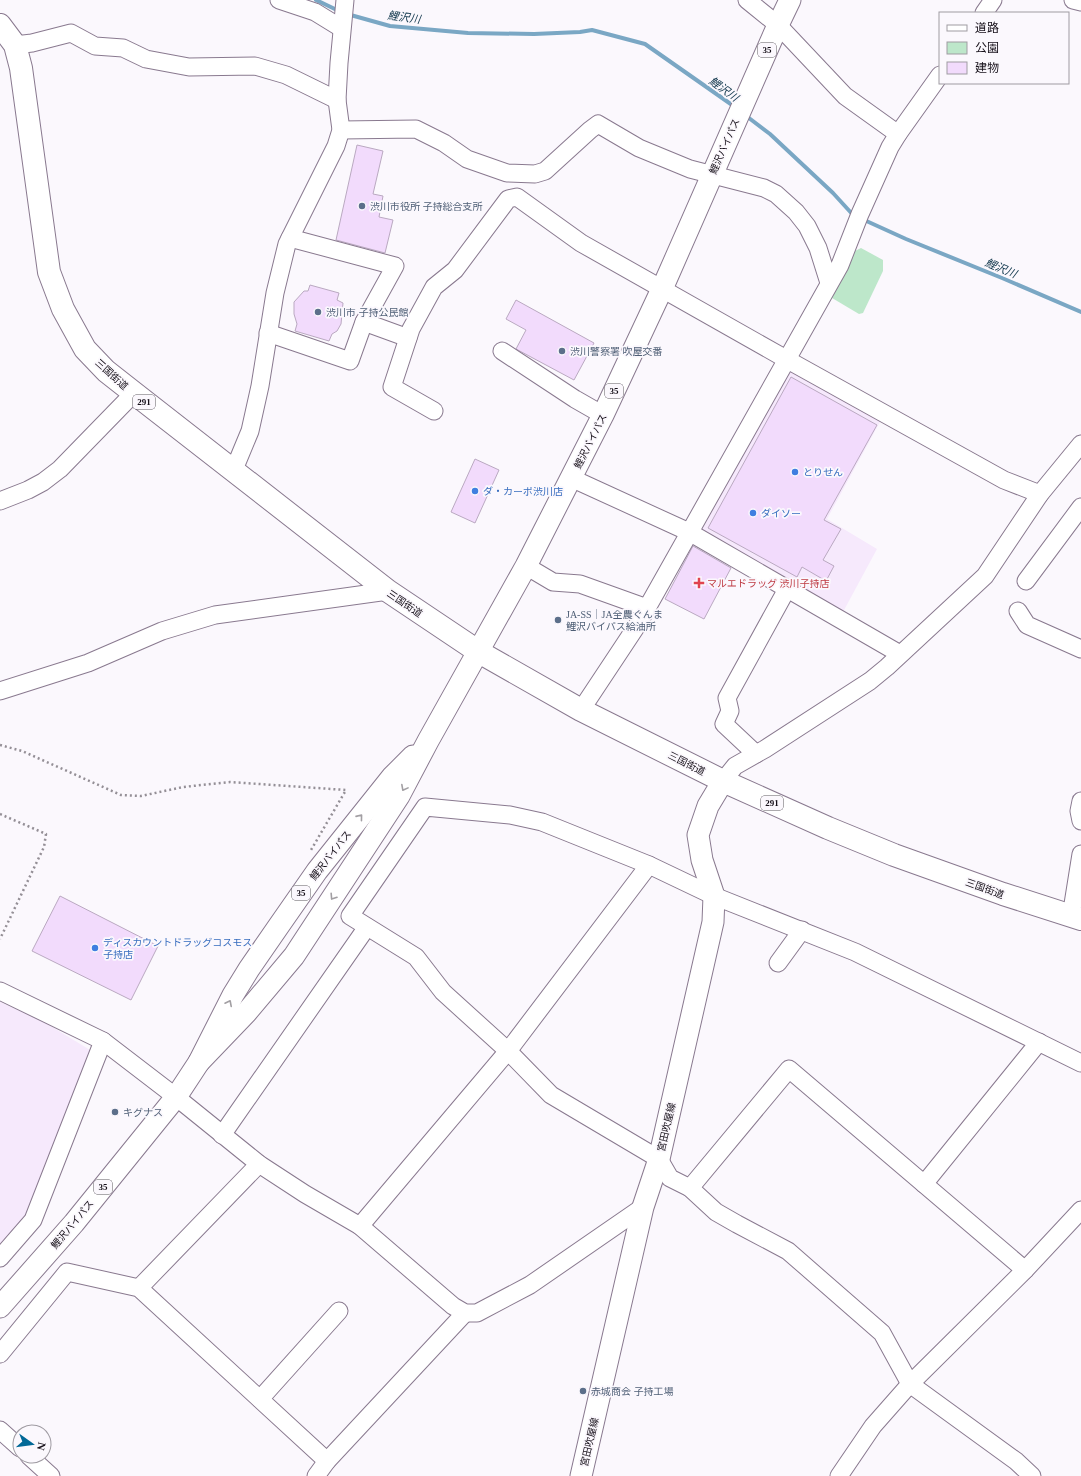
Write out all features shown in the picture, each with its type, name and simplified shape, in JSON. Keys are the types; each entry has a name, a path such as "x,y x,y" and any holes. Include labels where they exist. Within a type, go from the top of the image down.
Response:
{"highway":[{"name":"三国街道","path":"0,25 15,46 21,68 49,272 63,309 85,349 106,371 233,472 388,591 479,652 581,710 723,781 828,828 894,855 1003,894 1075,917"}],"main road":[{"name":"鯉沢バイパス","path":"199,1062 246,1013 305,940 400,796 428,741 526,566 603,415 662,289 790,0"},
{"name":"鯉沢バイパス","path":"0,1307 74,1223 176,1097 199,1062 233,995 249,969 317,871 392,777 428,741"},
{"name":"宮田吹屋線","path":"581,1476 643,1207 659,1159 713,922 714,896 702,860 698,835 708,806 723,781"}],"street":[{"path":"279,0 315,12 342,24"},
{"path":"233,472 250,432 260,386 275,293 287,244 336,146 341,130 337,100 342,24 346,0"},
{"path":"748,0 778,25 845,96 898,134"},
{"path":"985,12 993,0"},
{"path":"1073,0 1081,2"},
{"path":"15,46 71,33 96,46 123,48 146,59 189,67 255,66 286,74 337,100"},
{"path":"581,710 638,624 840,265 890,147 939,76"},
{"path":"341,130 416,129 444,144 467,159 507,173 535,174 545,172 598,124 639,148 690,169 764,188 785,201 807,226 818,248 829,283"},
{"path":"434,411 392,387 411,329 434,287 455,270 508,199 517,197 581,243 662,289 1004,480 1040,494"},
{"path":"268,333 350,361 364,322 395,266 290,238"},
{"path":"364,322 408,338"},
{"path":"502,351 575,399 603,415"},
{"path":"0,501 43,482 60,469 134,393"},
{"path":"723,781 735,766 870,681 887,668 900,654 985,576 1040,494 1078,452"},
{"path":"571,478 689,532 900,654"},
{"path":"1026,581 1081,507"},
{"path":"526,566 553,582 580,584 647,608"},
{"path":"756,754 724,724 730,711 727,698 787,589"},
{"path":"0,691 88,663 162,631 215,614 388,591"},
{"path":"1018,611 1026,624 1081,649"},
{"path":"1081,801 1079,812 1081,821"},
{"path":"1032,1476 1016,1461 910,1384 882,1333 788,1251 716,1212 690,1188 670,1178 659,1159 551,1095 508,1051 443,992 416,957 350,916 424,807 510,815 542,822 649,865 714,896 855,952 1081,1062"},
{"path":"1075,917 1073,904 1081,854"},
{"path":"360,1226 508,1051 649,865"},
{"path":"222,1135 368,927"},
{"path":"778,963 802,930"},
{"path":"0,991 103,1041 176,1097 259,1164 305,1194 360,1226 453,1306 465,1313 477,1312 530,1285 643,1207"},
{"path":"0,1258 33,1220 103,1041"},
{"path":"924,1184 1039,1042"},
{"path":"690,1188 789,1069 1025,1270"},
{"path":"139,1288 259,1164"},
{"path":"839,1476 873,1426 910,1384 1025,1270 1081,1210"},
{"path":"0,1354 68,1272 139,1288 327,1461"},
{"path":"260,1399 339,1311"},
{"path":"316,1476 327,1461 465,1313"},
{"path":"0,1430 12,1441"},
{"path":"38,1464 51,1476"}],"path":[{"path":"0,744 22,751 121,795 141,796 183,787 230,782 346,790 307,856 317,871"},
{"path":"0,814 46,834 44,847 0,939"}],"shaded area":[{"name":"とりせん","path":"791,369 881,420 827,519 877,549 843,612 702,534 702,530"},
{"path":"0,1002 44,1022 90,1050 29,1214 0,1250"}],"green space":[{"path":"861,248 883,260 883,271 863,313 859,314 827,295 851,253"}],"building":[{"name":"渋川市役所 子持総合支所","path":"357,145 383,151 373,194 383,196 379,217 393,220 385,253 336,240"},
{"name":"渋川市 子持公民館","path":"310,285 339,293 337,300 343,303 341,324 337,331 332,334 329,341 295,331 297,324 294,314 294,302 304,291 308,291"},
{"path":"516,300 594,343 574,380 516,349 526,330 506,319"},
{"name":"とりせん","path":"791,377 877,425 824,520 841,529 823,560 834,566 826,581 802,567 797,577 708,528"},
{"name":"ダ・カーポ渋川店","path":"475,459 499,470 475,523 451,512"},
{"name":"マルエドラッグ 渋川子持店","path":"693,546 731,568 704,619 665,599"},
{"name":"ディスカウントドラッグコスモス 子持店","path":"60,896 158,946 131,1000 32,951"}],"waterway":[{"name":"鯉沢川","path":"316,0 339,11"},
{"name":"鯉沢川","path":"347,14 390,26 468,33 534,34 592,30 645,44 735,107"},
{"name":"鯉沢川","path":"745,115 770,134 833,193 854,216"},
{"name":"鯉沢川","path":"862,219 906,239 1081,312"}],"place":[{"name":"渋川市役所 子持総合支所","path":"362,206"},
{"name":"渋川市 子持公民館","path":"318,312"},
{"name":"渋川警察署 吹屋交番","path":"562,351"},
{"name":"とりせん","path":"795,472"},
{"name":"ダ・カーポ渋川店","path":"475,491"},
{"name":"ダイソー","path":"753,513"},
{"name":"マルエドラッグ 渋川子持店","path":"699,583"},
{"name":"JA-SS｜JA全農ぐんま 鯉沢バイパス給油所","path":"558,620"},
{"name":"ディスカウントドラッグコスモス 子持店","path":"95,948"},
{"name":"キグナス","path":"115,1112"},
{"name":"赤城商会 子持工場","path":"583,1391"}]}
